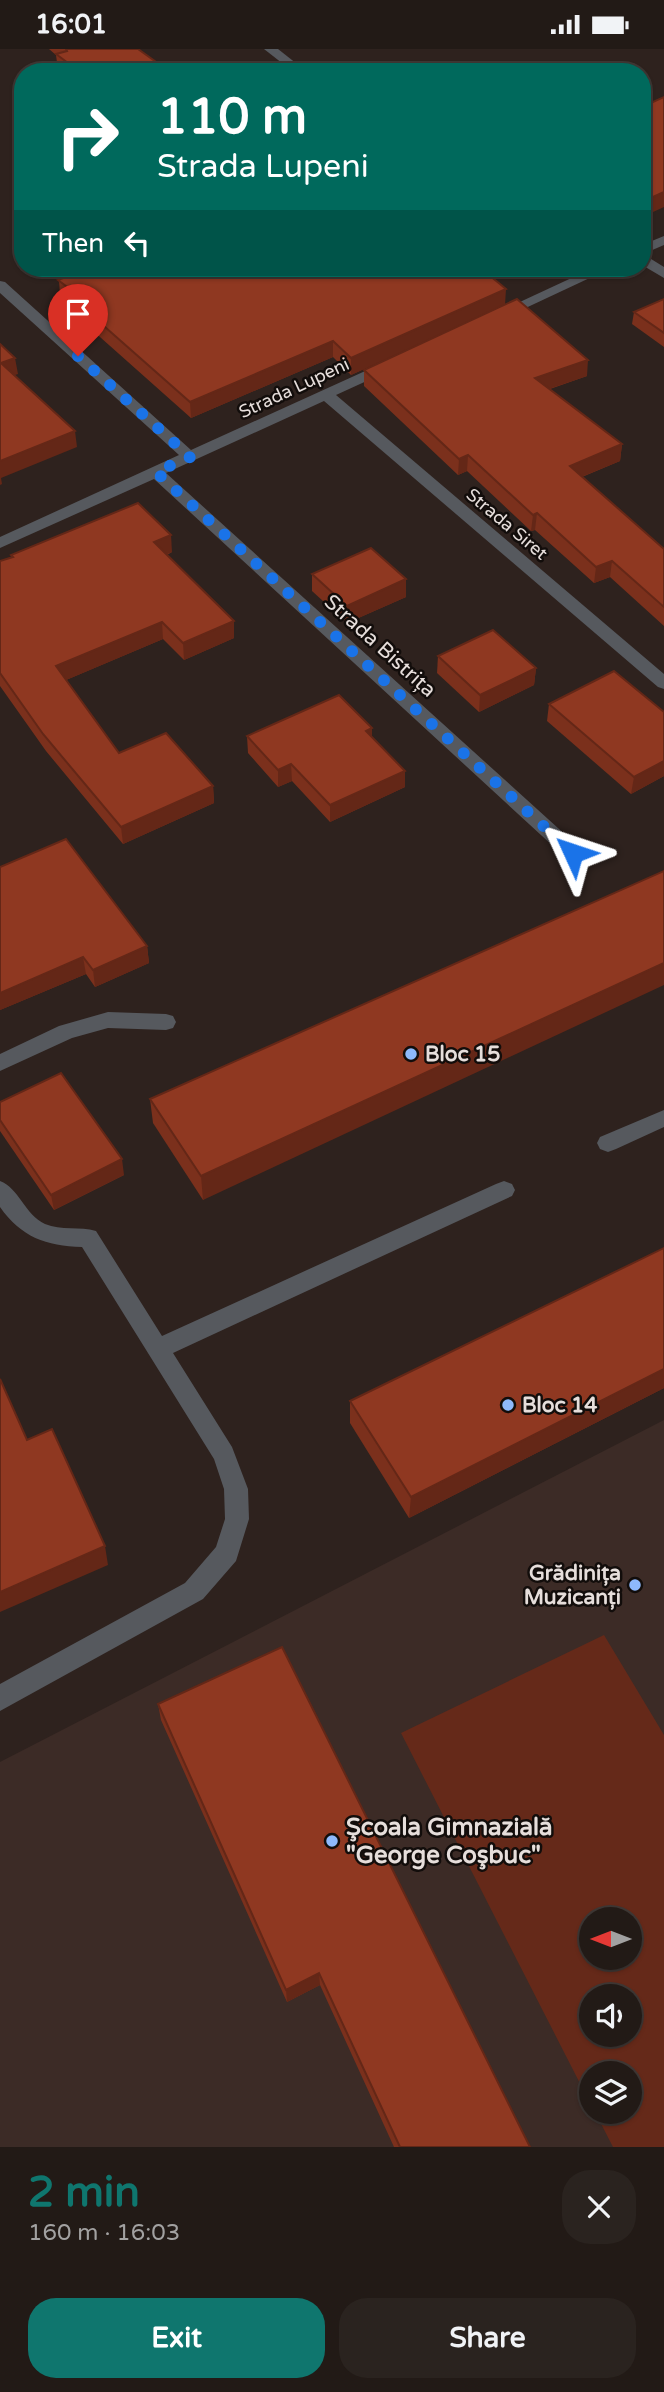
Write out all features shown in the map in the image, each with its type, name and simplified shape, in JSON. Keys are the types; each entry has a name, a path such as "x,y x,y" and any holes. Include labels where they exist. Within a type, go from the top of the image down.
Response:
{"street":[{"path":"270,49 290,63"},
{"path":"490,319 584,277"},
{"path":"0,285 190,457"},
{"name":"Strada Lupeni","path":"0,543 401,360"},
{"name":"Strada Siret","path":"325,394 664,683"},
{"name":"Strada Bistrița","path":"156,472 573,853"},
{"path":"0,1063 66,1032 108,1020 166,1022"},
{"path":"608,1143 664,1118"},
{"path":"0,1190 21,1222 54,1237 88,1238 224,1455 236,1489 237,1519 227,1553 194,1591 0,1698"},
{"path":"158,1349 504,1190"}],"shaded area":[{"name":"Şcoala Gimnazială \"George Coşbuc\"","path":"664,1420 664,2147 0,2147 0,1762"},
{"path":"604,1635 664,1735 664,2147 613,2147 601,2124 642,2124 642,2061 579,2061 579,2082 401,1733"}],"building":[{"path":"66,49 138,49 157,63 68,63 56,54 67,51"},
{"path":"664,97 664,192 651,198 651,103"},
{"path":"66,277 491,277 506,289 351,358 333,341 190,402 71,297 78,295 58,280"},
{"path":"517,299 588,360 535,378 622,444 570,466 664,549 664,607 612,561 596,567 537,513 533,515 468,455 459,459 364,370"},
{"path":"664,299 664,333 634,312"},
{"path":"0,344 15,358 1,363 75,431 0,461"},
{"path":"138,503 171,535 154,542 234,621 183,643 162,622 56,666 119,753 166,733 213,786 121,827 43,734 0,673 0,561"},
{"path":"371,548 406,579 347,606 312,574"},
{"path":"493,630 536,668 480,695 438,656"},
{"path":"614,671 664,712 664,761 634,777 549,704"},
{"path":"339,695 372,728 366,731 405,771 330,805 291,764 278,770 247,736"},
{"path":"66,839 147,946 93,970 83,957 0,993 0,867"},
{"name":"Bloc 15","path":"664,871 664,963 201,1176 150,1099"},
{"path":"61,1073 122,1159 51,1195 0,1120 0,1102"},
{"name":"Bloc 14","path":"664,1248 664,1369 411,1497 350,1401"},
{"path":"0,1379 27,1440 52,1429 105,1546 0,1592"},
{"path":"282,1647 530,2147 400,2147 319,1973 286,1990 158,1704"}],"place":[{"name":"Bloc 15","path":"411,1054"},
{"name":"Bloc 14","path":"508,1405"},
{"name":"Grădinița Muzicanți","path":"635,1585"},
{"name":"Şcoala Gimnazială \"George Coşbuc\"","path":"332,1841"}],"route":[{"path":"78,356 190,457 156,472 573,853"}]}
